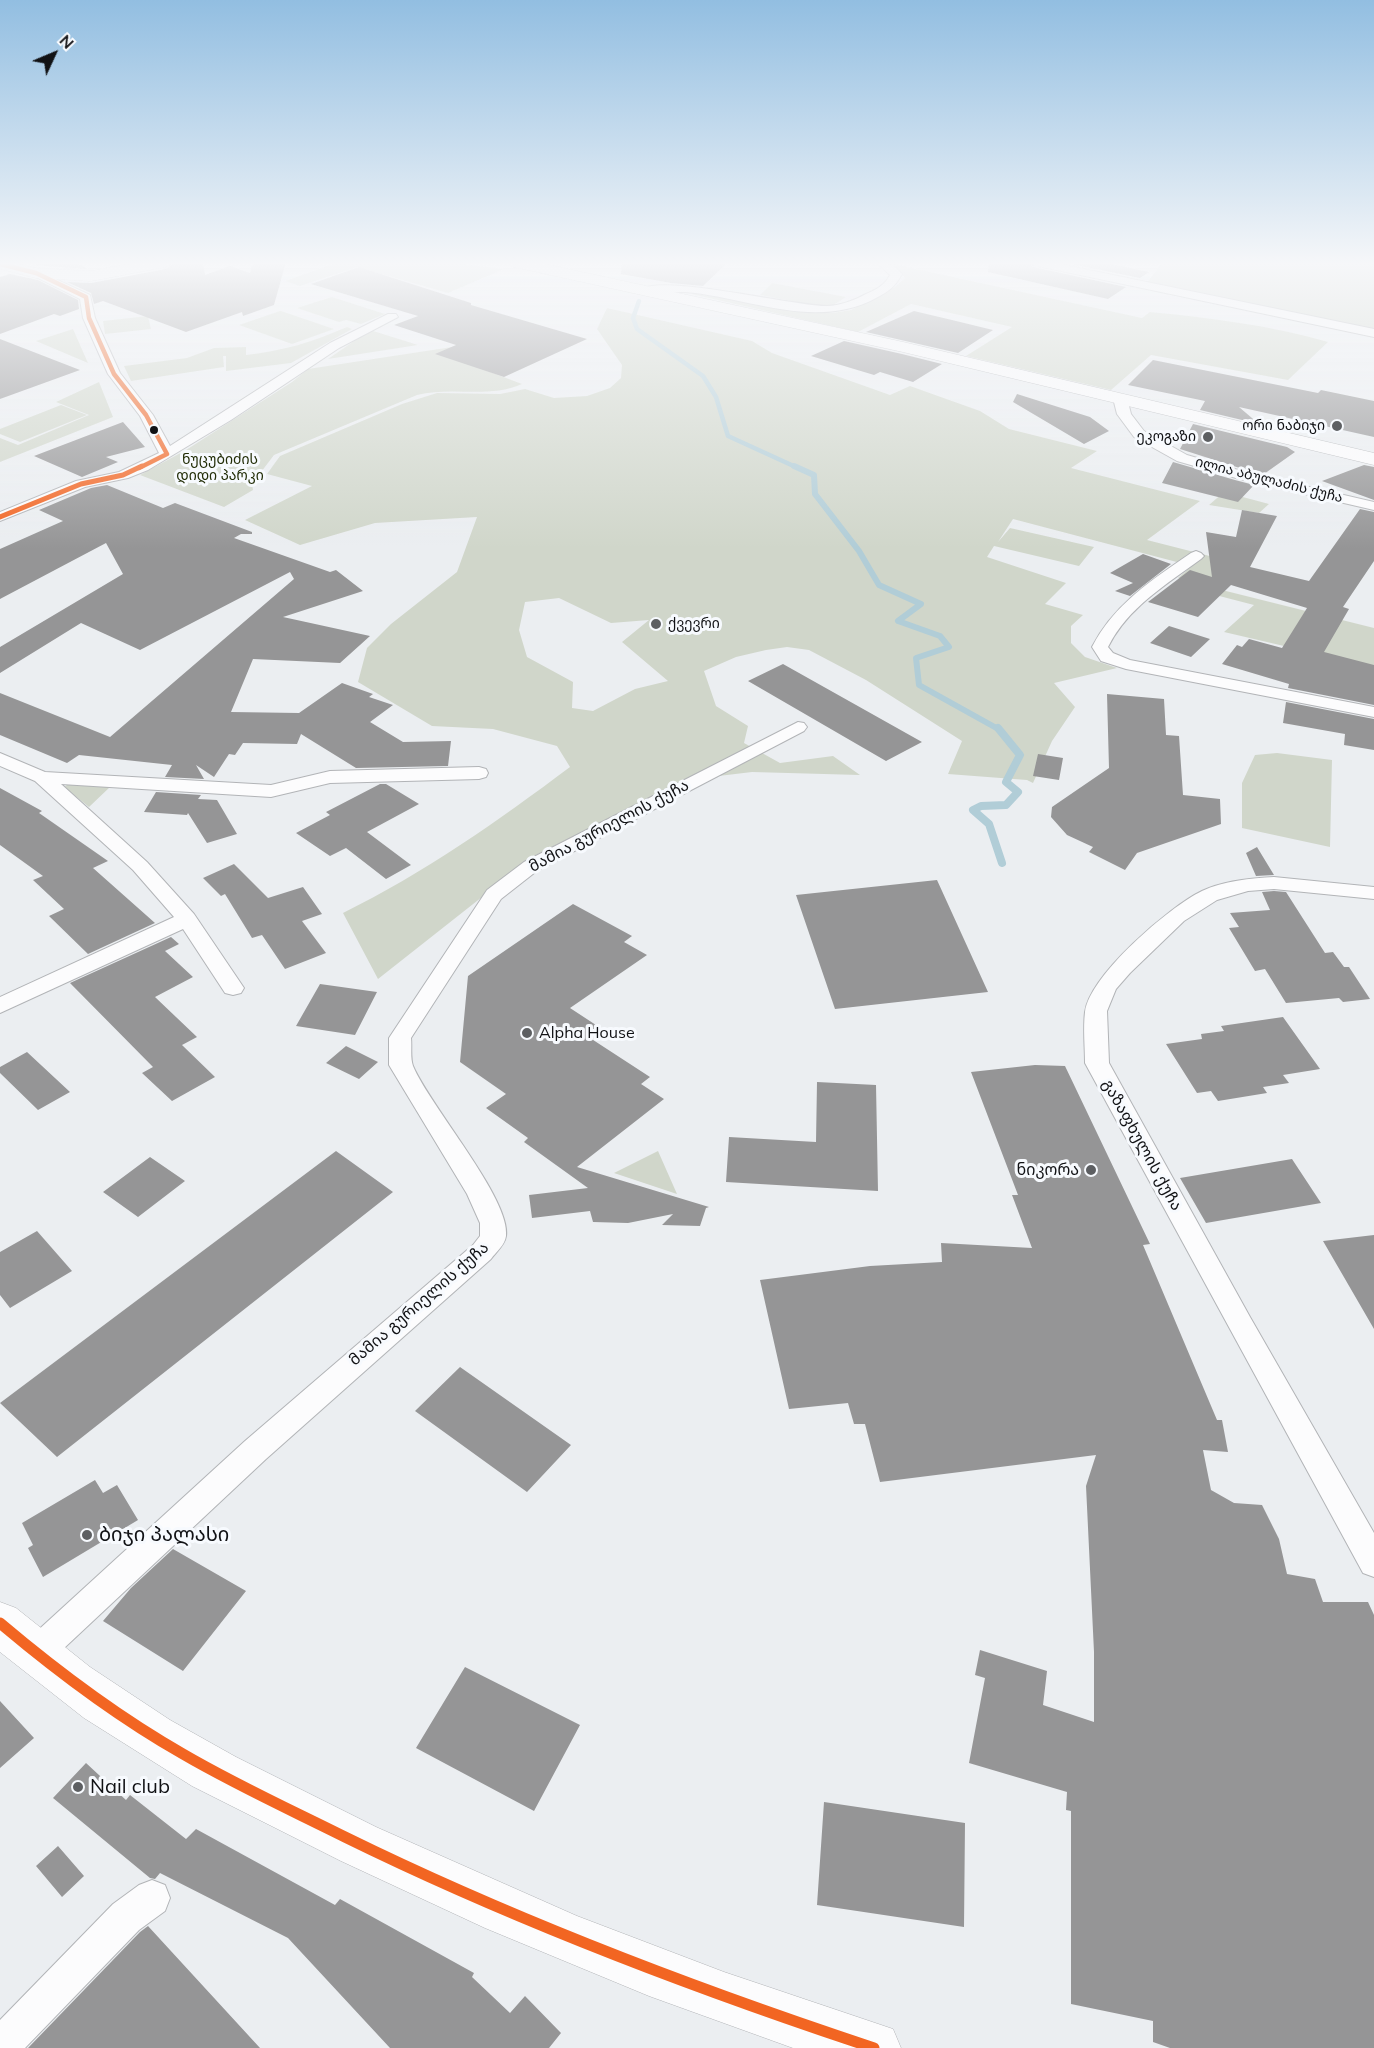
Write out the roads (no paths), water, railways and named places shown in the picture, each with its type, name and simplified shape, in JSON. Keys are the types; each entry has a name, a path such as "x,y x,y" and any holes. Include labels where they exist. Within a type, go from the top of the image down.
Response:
{"main road":[{"path":"943,358 1374,459"},
{"path":"0,1623 35,1654 156,1738 210,1770 370,1851 507,1914 789,2021 874,2048"}],"street":[{"path":"107,358 114,374 146,416 167,454"},
{"path":"0,517 81,484 143,467 240,409 317,358"},
{"name":"ილია აბულაძის ქუჩა","path":"1120,398 1124,414 1139,434 1182,458 1241,475 1374,506"},
{"path":"1196,555 1127,609 1105,635 1100,647 1107,657 1126,664 1374,712"},
{"name":"მამია გურიელის ქუჩა","path":"35,1654 181,1516 346,1368 482,1252 493,1238 493,1223 478,1191 401,1065 399,1038 494,895 531,866 798,726"},
{"path":"0,759 42,777 140,866 187,919 233,988"},
{"path":"42,777 271,791 330,777 479,773"},
{"name":"გაზაფხულის ქუჩა","path":"1374,892 1274,883 1248,885 1210,895 1177,916 1106,986 1096,1011 1096,1063 1374,1563"},
{"path":"0,1006 187,919"},
{"path":"0,2047 126,1917 152,1898"}],"waterway":[{"path":"677,358 703,376 716,397 728,436 798,468"},
{"path":"794,466 814,475 815,494 859,551 879,585 921,604 898,621 940,636 949,647 916,658 919,685 999,730"},
{"path":"999,730 1020,755 1006,782 1018,792 1006,805 981,806 973,810 989,824 1002,863"}],"place":[{"name":"ორი ნაბიჯი","path":"1337,426"},
{"name":"ეკოგაზი","path":"1208,437"},
{"name":"ქვევრი","path":"656,624"},
{"name":"Alpha House","path":"527,1033"},
{"name":"ნიკორა","path":"1091,1170"},
{"name":"ბიჯი პალასი","path":"87,1535"},
{"name":"Nail club","path":"78,1787"}],"park label":[{"name":"ნუცუბიძის დიდი პარკი","path":"220,468"}]}
